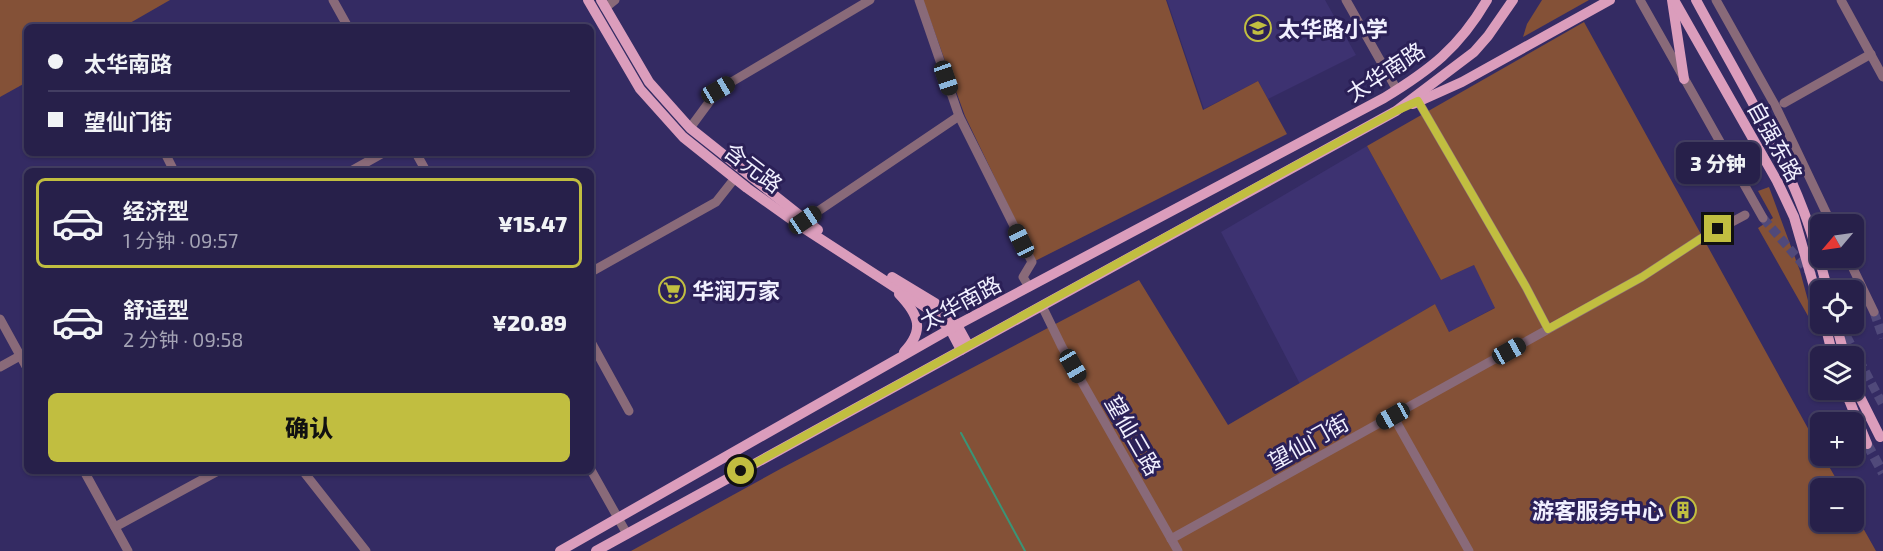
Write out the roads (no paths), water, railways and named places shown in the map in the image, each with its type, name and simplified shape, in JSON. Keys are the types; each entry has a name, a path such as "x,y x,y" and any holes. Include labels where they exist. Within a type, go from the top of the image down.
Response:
{"main road":[{"name":"含元路","path":"588,0 640,89 683,137 799,225 954,327"},
{"name":"太华南路","path":"560,551 954,327 1396,90 1433,66 1454,46 1486,0"},
{"name":"太华南路","path":"596,551 1396,111 1474,52 1488,36 1512,0"},
{"path":"1396,111 1462,82 1610,0"},
{"path":"1673,0 1684,79"},
{"name":"自强东路","path":"1673,0 1786,199 1800,236 1812,280"},
{"name":"自强东路","path":"1695,0 1754,106 1788,174 1804,212 1825,280"},
{"name":"含元路","path":"603,4 649,82 690,128 820,232 934,303 954,327 964,347"},
{"path":"884,280 907,302 917,319 918,329 914,340 897,360"},
{"path":"1849,400 1867,444"},
{"path":"1862,400 1880,437"}],"street":[{"path":"333,0 346,24"},
{"path":"603,4 615,0"},
{"path":"690,128 718,90 870,0"},
{"path":"919,0 959,116 1032,262 1023,277 1029,287"},
{"path":"1346,0 1396,90"},
{"path":"1640,0 1763,218"},
{"path":"1716,0 1776,106 1827,214"},
{"path":"1841,0 1883,77"},
{"path":"1784,103 1870,54"},
{"path":"1418,101 1548,329"},
{"path":"805,220 959,116"},
{"path":"356,168 378,156"},
{"path":"594,270 716,202 735,178"},
{"name":"望仙门街","path":"1171,539 1642,277 1700,239 1745,215"},
{"path":"1853,268 1874,312"},
{"name":"望仙三路","path":"1042,306 1062,347 1178,551"},
{"path":"0,319 24,354 0,367"},
{"path":"594,347 629,411"},
{"path":"1393,416 1469,551"},
{"path":"86,474 128,551"},
{"path":"115,527 212,474"},
{"path":"305,474 366,551"},
{"path":"593,474 627,534"}],"waterway":[{"path":"961,433 1025,551"}],"tunnel":[{"path":"1763,218 1816,280"},
{"path":"1874,312 1883,338"},
{"path":"1845,334 1883,405"},
{"path":"1867,444 1883,473"}],"place":[{"name":"太华路小学","path":"1258,28"},
{"name":"华润万家","path":"672,290"},
{"name":"游客服务中心","path":"1683,510"}]}
